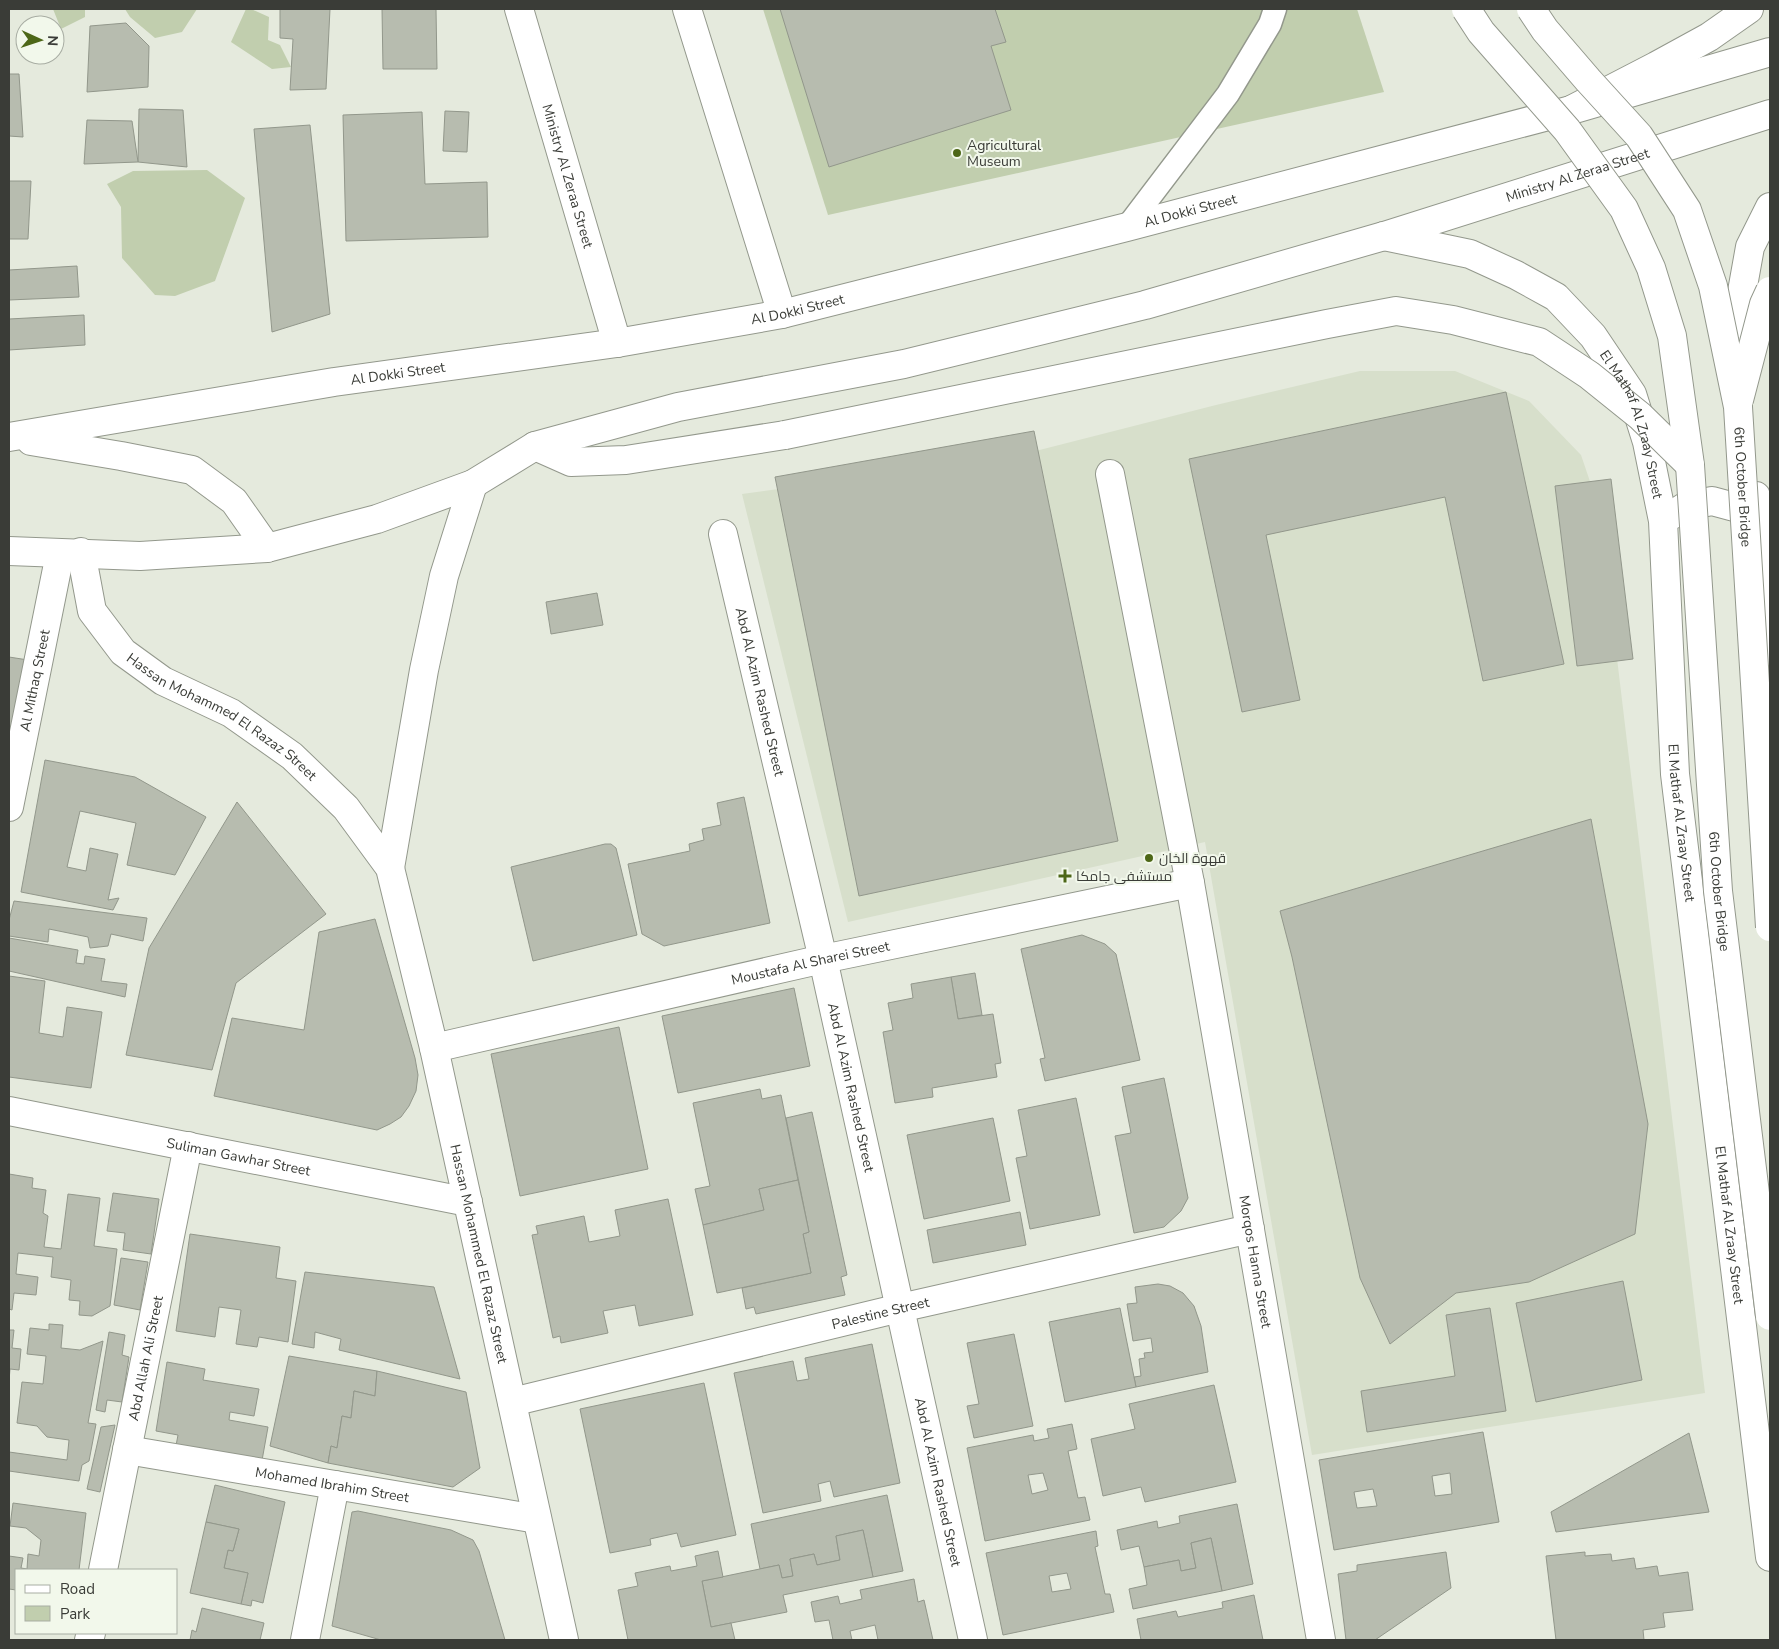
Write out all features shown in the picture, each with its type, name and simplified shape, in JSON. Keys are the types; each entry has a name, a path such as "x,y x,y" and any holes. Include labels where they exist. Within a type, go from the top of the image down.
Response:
{"main road":[{"name":"Ministry Al Zeraa Street","path":"519,9 618,343"},
{"path":"686,9 782,314"},
{"name":"6th October Bridge","path":"1466,9 1480,32 1567,130 1624,209 1651,268 1672,336 1690,465 1718,891 1770,1316"},
{"path":"1531,9 1545,30 1640,136 1687,210 1713,286 1738,407"},
{"path":"1571,110 1700,42 1749,9"},
{"path":"1571,110 1770,52"},
{"name":"Al Dokki Street","path":"9,437 334,382 618,343 782,314 1571,110"},
{"name":"Ministry Al Zeraa Street","path":"1384,236 1770,114"},
{"path":"1770,207 1750,247 1738,314 1746,411 1764,525 1770,651"},
{"path":"9,550 140,556 267,548 377,519 473,484 535,446 678,407 904,364 1145,305 1384,236"},
{"name":"El Mathaf Al Zraay Street","path":"1384,236 1470,254 1516,275 1556,297 1593,336 1632,394 1648,442 1663,522 1675,774 1770,1557"},
{"path":"1738,407 1764,304 1770,291"},
{"path":"535,446 571,462 626,460 785,435 1396,311 1453,320 1539,342 1589,375 1640,416 1690,465"},
{"name":"6th October Bridge","path":"1738,407 1770,927"},
{"path":"9,437 192,470 234,501 267,548"},
{"name":"Morqos Hanna Street","path":"1110,474 1190,883 1321,1640"},
{"name":"Hassan Mohammed El Razaz Street","path":"390,868 424,670 444,576 473,484"},
{"path":"1663,522 1686,506 1712,501 1738,508 1764,525"},
{"name":"Abd Al Azim Rashed Street","path":"723,534 823,959 973,1640"},
{"name":"Hassan Mohammed El Razaz Street","path":"71,553 92,611 124,652 163,681 230,713 292,756 346,808 390,868 434,1048 564,1640"},
{"name":"Al Mithaq Street","path":"9,807 71,553"},
{"name":"Moustafa Al Sharei Street","path":"434,1048 823,959 1190,883"},
{"name":"Suliman Gawhar Street","path":"9,1111 468,1202"},
{"name":"Abd Allah Ali Street","path":"103,1569 188,1146"},
{"name":"Palestine Street","path":"512,1402 900,1308 1250,1230"},
{"name":"Mohamed Ibrahim Street","path":"127,1450 537,1519"},
{"path":"305,1640 335,1485"}],"lane":[{"path":"1128,226 1228,94 1270,24 1275,9"}],"shaded area":[{"path":"1360,371 1455,371 1529,401 1581,455 1599,508 1705,1393 1312,1455 1205,842 848,922 742,494 1008,458 1216,405"}],"green space":[{"path":"53,9 85,9 85,17 65,27 65,15 55,15"},
{"path":"125,9 197,9 182,32 155,38 130,17"},
{"path":"246,9 251,9 269,17 268,40 280,45 291,67 272,69 231,42"},
{"name":"Agricultural Museum","path":"763,9 1357,9 1384,92 828,215"},
{"path":"207,170 245,198 215,281 175,296 155,295 122,258 121,207 107,184 133,171"}],"building":[{"path":"280,9 330,9 326,89 290,90 293,39 280,38"},
{"path":"382,9 436,9 437,69 383,69"},
{"path":"780,9 995,9 1006,42 991,46 1011,110 829,167"},
{"path":"126,23 149,46 148,87 87,92 90,26"},
{"path":"9,74 19,74 23,137 9,136"},
{"path":"139,109 183,110 187,167 138,162"},
{"path":"445,111 469,112 467,152 443,151"},
{"path":"422,112 425,184 487,182 488,237 346,241 343,115"},
{"path":"87,120 132,121 138,162 84,164"},
{"path":"310,125 330,314 272,332 254,129"},
{"path":"9,181 31,181 28,239 9,239"},
{"path":"77,266 79,297 9,300 9,270"},
{"path":"84,315 85,345 9,350 9,319"},
{"path":"1506,392 1564,664 1483,681 1445,497 1266,535 1300,700 1242,712 1189,459"},
{"path":"1034,431 1118,841 859,896 775,477"},
{"path":"1611,479 1633,659 1577,666 1555,486"},
{"path":"597,593 603,625 551,634 546,602"},
{"path":"9,657 28,660 9,766"},
{"path":"45,760 135,777 206,817 175,875 127,865 136,823 80,811 67,867 86,871 90,848 118,854 108,900 119,898 113,910 21,892"},
{"path":"744,797 770,923 664,946 642,934 628,864 690,851 689,844 704,840 702,829 721,825 717,803"},
{"path":"237,802 326,914 236,983 212,1070 126,1055 149,948"},
{"path":"1591,819 1648,1124 1635,1234 1529,1282 1456,1293 1390,1344 1360,1278 1292,957 1280,911"},
{"path":"611,844 616,848 637,935 533,961 511,867"},
{"path":"14,901 147,918 143,941 111,934 108,946 90,948 88,937 49,929 48,942 9,936 9,920"},
{"path":"375,919 415,1058 418,1075 416,1091 401,1117 377,1130 214,1096 232,1018 304,1030 319,932"},
{"path":"1082,935 1105,944 1116,954 1140,1060 1045,1081 1040,1059 1045,1058 1021,949"},
{"path":"9,938 78,950 76,963 84,964 85,956 105,959 101,981 127,984 125,997 9,971"},
{"path":"975,973 982,1015 958,1019 951,977"},
{"path":"9,976 45,981 39,1033 63,1037 67,1007 102,1012 91,1088 9,1077"},
{"path":"951,977 958,1019 993,1014 1001,1063 995,1064 997,1077 932,1088 933,1097 895,1103 883,1032 893,1030 888,1003 913,998 911,984"},
{"path":"794,988 810,1066 678,1093 662,1016"},
{"path":"619,1027 648,1169 520,1196 491,1054"},
{"path":"1164,1078 1188,1198 1181,1211 1164,1227 1134,1233 1115,1136 1131,1133 1122,1087"},
{"path":"760,1089 762,1099 781,1095 798,1180 759,1189 764,1210 703,1225 695,1189 710,1186 693,1103"},
{"path":"1076,1098 1100,1215 1030,1229 1016,1158 1027,1156 1018,1110"},
{"path":"812,1112 847,1275 841,1277 845,1295 756,1314 754,1307 746,1309 742,1288 811,1273 803,1234 809,1232 786,1118"},
{"path":"993,1118 1010,1201 924,1219 907,1135"},
{"path":"9,1174 33,1178 32,1188 46,1190 43,1213 48,1216 44,1247 61,1249 68,1194 100,1198 94,1246 117,1249 110,1306 92,1316 79,1315 80,1301 69,1300 71,1280 51,1277 53,1257 18,1253 16,1274 38,1277 36,1295 14,1293 12,1310 9,1309"},
{"path":"798,1180 809,1232 803,1234 811,1273 717,1293 703,1225 764,1210 759,1189"},
{"path":"113,1193 159,1199 151,1254 123,1250 125,1233 107,1231"},
{"path":"668,1199 693,1315 639,1326 635,1305 603,1311 608,1333 561,1343 560,1336 553,1338 532,1235 538,1234 536,1226 584,1216 589,1242 620,1236 615,1210"},
{"path":"1020,1212 1026,1245 933,1263 927,1230"},
{"path":"190,1234 280,1247 276,1278 296,1281 288,1342 259,1337 257,1347 236,1344 241,1310 219,1307 215,1337 176,1331"},
{"path":"121,1258 148,1262 140,1310 114,1305"},
{"path":"305,1272 434,1287 460,1379 339,1350 341,1339 315,1332 314,1348 292,1344"},
{"path":"1623,1281 1642,1380 1536,1402 1516,1303"},
{"path":"1158,1284 1170,1286 1183,1293 1194,1306 1201,1326 1208,1372 1136,1387 1134,1377 1141,1376 1139,1359 1145,1358 1144,1353 1153,1352 1151,1338 1133,1341 1127,1304 1137,1303 1135,1287"},
{"path":"1120,1308 1136,1387 1065,1402 1049,1322"},
{"path":"1490,1308 1506,1411 1367,1432 1361,1391 1455,1376 1446,1315"},
{"path":"49,1324 63,1325 61,1348 80,1350 103,1341 88,1423 96,1424 89,1461 82,1465 79,1481 9,1471 9,1452 67,1460 69,1440 47,1437 37,1426 17,1423 22,1382 43,1384 46,1356 27,1354 30,1328 49,1330"},
{"path":"9,1330 14,1330 12,1348 21,1349 19,1370 10,1369 9,1381"},
{"path":"109,1332 125,1335 122,1355 129,1357 122,1402 107,1400 105,1412 96,1410"},
{"path":"1014,1334 1033,1426 974,1438 967,1406 979,1404 967,1343"},
{"path":"872,1344 900,1483 834,1497 830,1481 818,1484 821,1501 763,1513 734,1373 793,1361 797,1381 809,1379 805,1358"},
{"path":"289,1356 377,1371 375,1396 354,1391 351,1418 342,1416 337,1448 331,1446 328,1463 270,1446"},
{"path":"167,1362 205,1369 203,1380 259,1389 254,1416 230,1412 229,1420 268,1427 261,1466 175,1451 178,1435 156,1431"},
{"path":"377,1371 466,1392 480,1468 453,1487 328,1463 331,1446 337,1448 342,1416 351,1418 354,1391 375,1396"},
{"path":"704,1383 736,1535 681,1547 677,1533 650,1539 651,1545 610,1553 580,1409"},
{"path":"1214,1385 1236,1482 1145,1502 1141,1487 1103,1496 1091,1439 1135,1429 1129,1404"},
{"path":"1072,1424 1077,1449 1068,1451 1078,1498 1085,1497 1090,1520 985,1541 967,1448 1033,1435 1034,1441 1049,1438 1047,1429","holes":["1043,1473 1048,1490 1032,1494 1028,1475"]},
{"path":"115,1425 100,1492 87,1489 101,1427"},
{"path":"1483,1432 1499,1522 1334,1550 1319,1460","holes":["1450,1473 1452,1494 1435,1496 1432,1476","1373,1489 1377,1506 1357,1508 1354,1492"]},
{"path":"1689,1433 1709,1512 1556,1532 1551,1512"},
{"path":"215,1485 285,1502 263,1603 252,1600 251,1606 241,1604 248,1573 224,1568 228,1550 233,1551 239,1529 206,1522"},
{"path":"887,1495 903,1571 873,1577 863,1530 836,1536 840,1560 817,1565 814,1554 790,1559 793,1576 782,1578 779,1565 760,1569 751,1524"},
{"path":"13,1503 86,1513 79,1569 27,1569 28,1554 39,1556 41,1540 26,1528 10,1526"},
{"path":"1237,1504 1253,1584 1222,1591 1211,1538 1191,1543 1196,1568 1181,1571 1179,1560 1144,1567 1139,1546 1121,1550 1117,1530 1157,1521 1158,1528 1180,1523 1179,1516"},
{"path":"358,1511 451,1530 473,1540 479,1551 505,1640 381,1640 332,1626 352,1512"},
{"path":"206,1522 239,1529 233,1551 228,1550 224,1568 248,1573 241,1604 190,1593"},
{"path":"863,1530 873,1577 783,1595 787,1612 711,1627 702,1581 779,1565 782,1578 793,1576 790,1559 814,1554 817,1565 840,1560 836,1536"},
{"path":"1096,1531 1098,1546 1095,1547 1105,1594 1110,1594 1114,1612 1003,1635 986,1553","holes":["1067,1573 1071,1589 1052,1592 1049,1576"]},
{"path":"1211,1538 1222,1591 1133,1609 1129,1589 1147,1585 1144,1567 1179,1560 1181,1571 1196,1568 1191,1543"},
{"path":"718,1551 723,1577 702,1581 711,1627 731,1623 735,1640 628,1640 618,1590 638,1586 635,1573 670,1566 671,1571 697,1566 695,1556"},
{"path":"1446,1552 1451,1588 1375,1640 1346,1640 1338,1574 1357,1571 1357,1565"},
{"path":"1585,1552 1585,1556 1611,1554 1612,1561 1634,1558 1636,1569 1657,1566 1659,1576 1688,1572 1693,1610 1663,1613 1665,1627 1643,1630 1644,1640 1556,1640 1546,1556"},
{"path":"9,1556 23,1558 21,1568 27,1569 15,1569 15,1590 9,1589"},
{"path":"914,1579 918,1602 924,1600 933,1640 878,1640 875,1625 850,1631 852,1640 833,1640 829,1620 815,1622 811,1602 838,1596 840,1604 862,1599 860,1590"},
{"path":"1254,1595 1263,1640 1141,1640 1137,1619 1176,1611 1178,1617 1223,1608 1222,1602"},
{"path":"202,1608 264,1623 260,1640 190,1640 192,1630 196,1632"}],"place":[{"name":"Agricultural Museum","path":"957,153"},
{"name":"قهوة الخان","path":"1149,858"},
{"name":"مستشفى جامكا","path":"1065,876"}]}
